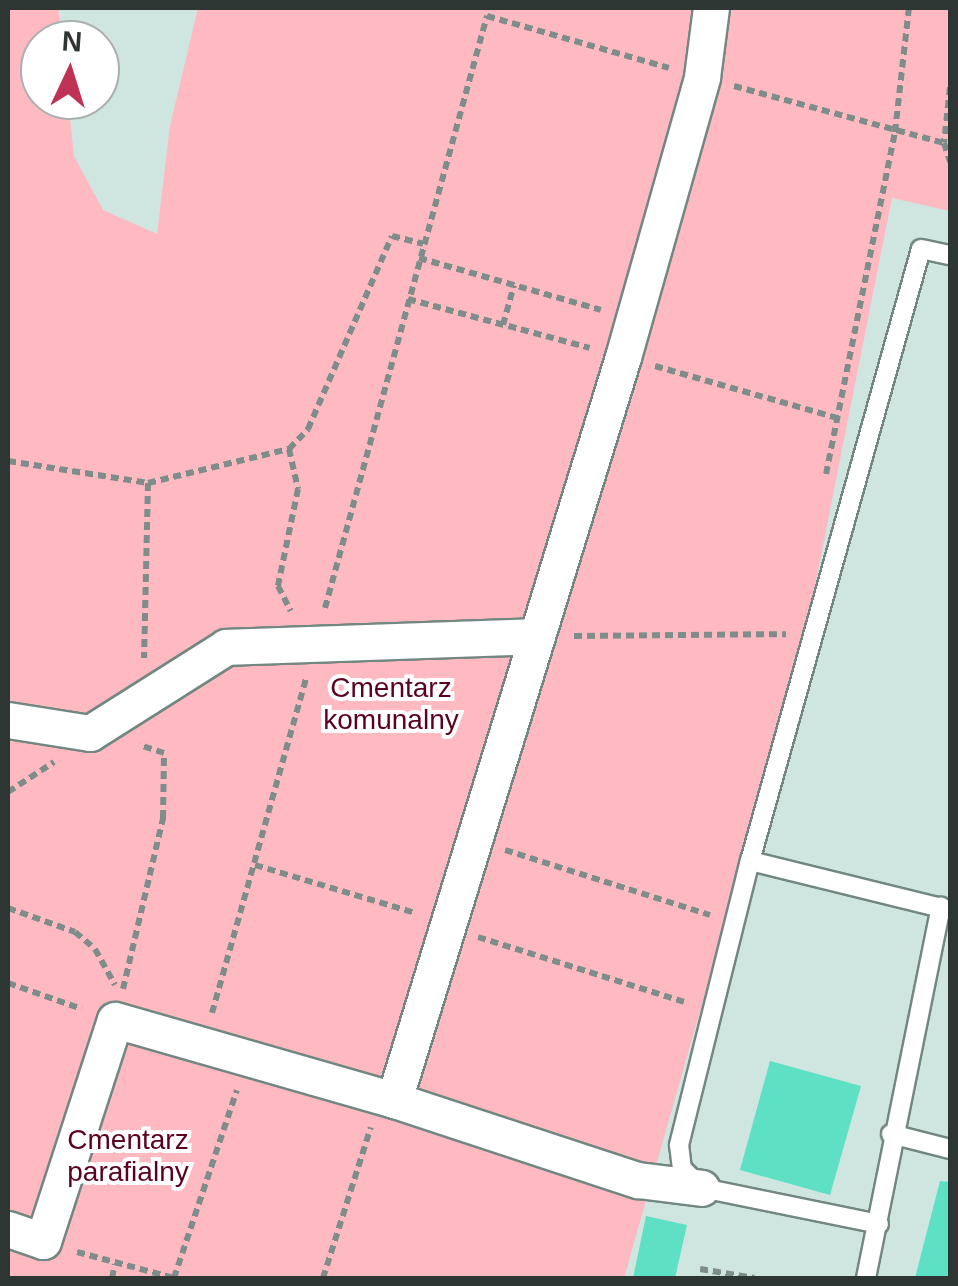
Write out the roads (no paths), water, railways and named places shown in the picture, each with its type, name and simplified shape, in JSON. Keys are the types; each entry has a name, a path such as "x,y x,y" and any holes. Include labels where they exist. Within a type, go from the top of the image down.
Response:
{"street":[{"path":"387,1098 449,926 623,357 680,72 711,8"},
{"path":"8,720 90,733 226,648 537,636"},
{"path":"8,1229 42,1241 115,1020 247,1061 387,1098 638,1180 702,1188"}],"lane":[{"path":"879,1224 702,1188 682,1169 679,1145 750,861 921,249 950,255"},
{"path":"750,861 946,908 892,1134 879,1224 866,1278"},
{"path":"892,1134 950,1149"}],"park label":[{"name":"Cmentarz komunalny","path":"391,704"},
{"name":"Cmentarz parafialny","path":"128,1156"}]}
